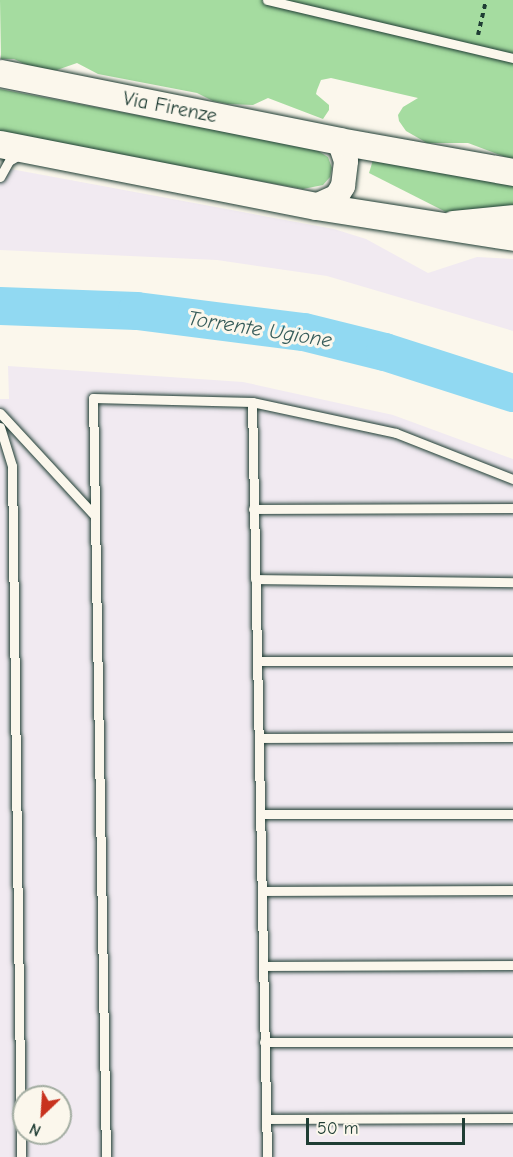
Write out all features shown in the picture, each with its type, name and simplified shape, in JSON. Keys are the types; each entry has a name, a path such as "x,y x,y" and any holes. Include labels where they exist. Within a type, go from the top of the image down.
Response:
{"main road":[{"name":"Via Firenze","path":"0,73 339,141 513,172"},
{"path":"0,144 316,206 513,237"}],"street":[{"path":"316,206 337,196 343,186 346,161 339,141"},
{"path":"432,225 513,217"}],"lane":[{"path":"267,0 513,58"},
{"path":"0,177 9,161 28,149"},
{"path":"106,1157 93,398 252,402 396,433 513,479"},
{"path":"252,402 267,1157"},
{"path":"0,412 95,516"},
{"path":"0,427 12,466 21,1157"},
{"path":"254,509 513,508"},
{"path":"255,579 513,582"},
{"path":"257,661 513,661"},
{"path":"259,738 513,737"},
{"path":"261,814 513,814"},
{"path":"262,891 513,890"},
{"path":"263,966 513,965"},
{"path":"264,1042 513,1042"},
{"path":"266,1119 513,1119"}],"path":[{"path":"480,30 486,0"}],"shaded area":[{"path":"0,167 334,229 366,239 428,273 477,257 513,259 513,331 327,276 217,260 0,250"},
{"path":"8,366 243,382 393,415 513,459 513,1157 0,1157 0,399 9,399"}],"green space":[{"path":"0,0 513,0 513,160 468,143 427,143 406,131 399,121 398,115 403,107 418,98 331,78 321,80 316,94 329,105 329,110 323,119 268,98 253,105 228,104 213,101 197,93 98,74 77,63 54,71 33,68 14,59 1,59"},
{"path":"0,89 315,149 328,157 332,168 330,177 323,185 303,189 0,134"},
{"path":"373,160 513,182 513,209 446,212 369,173"}],"waterway":[{"name":"Torrente Ugione","path":"0,306 137,311 304,332 385,352 513,393"}]}
